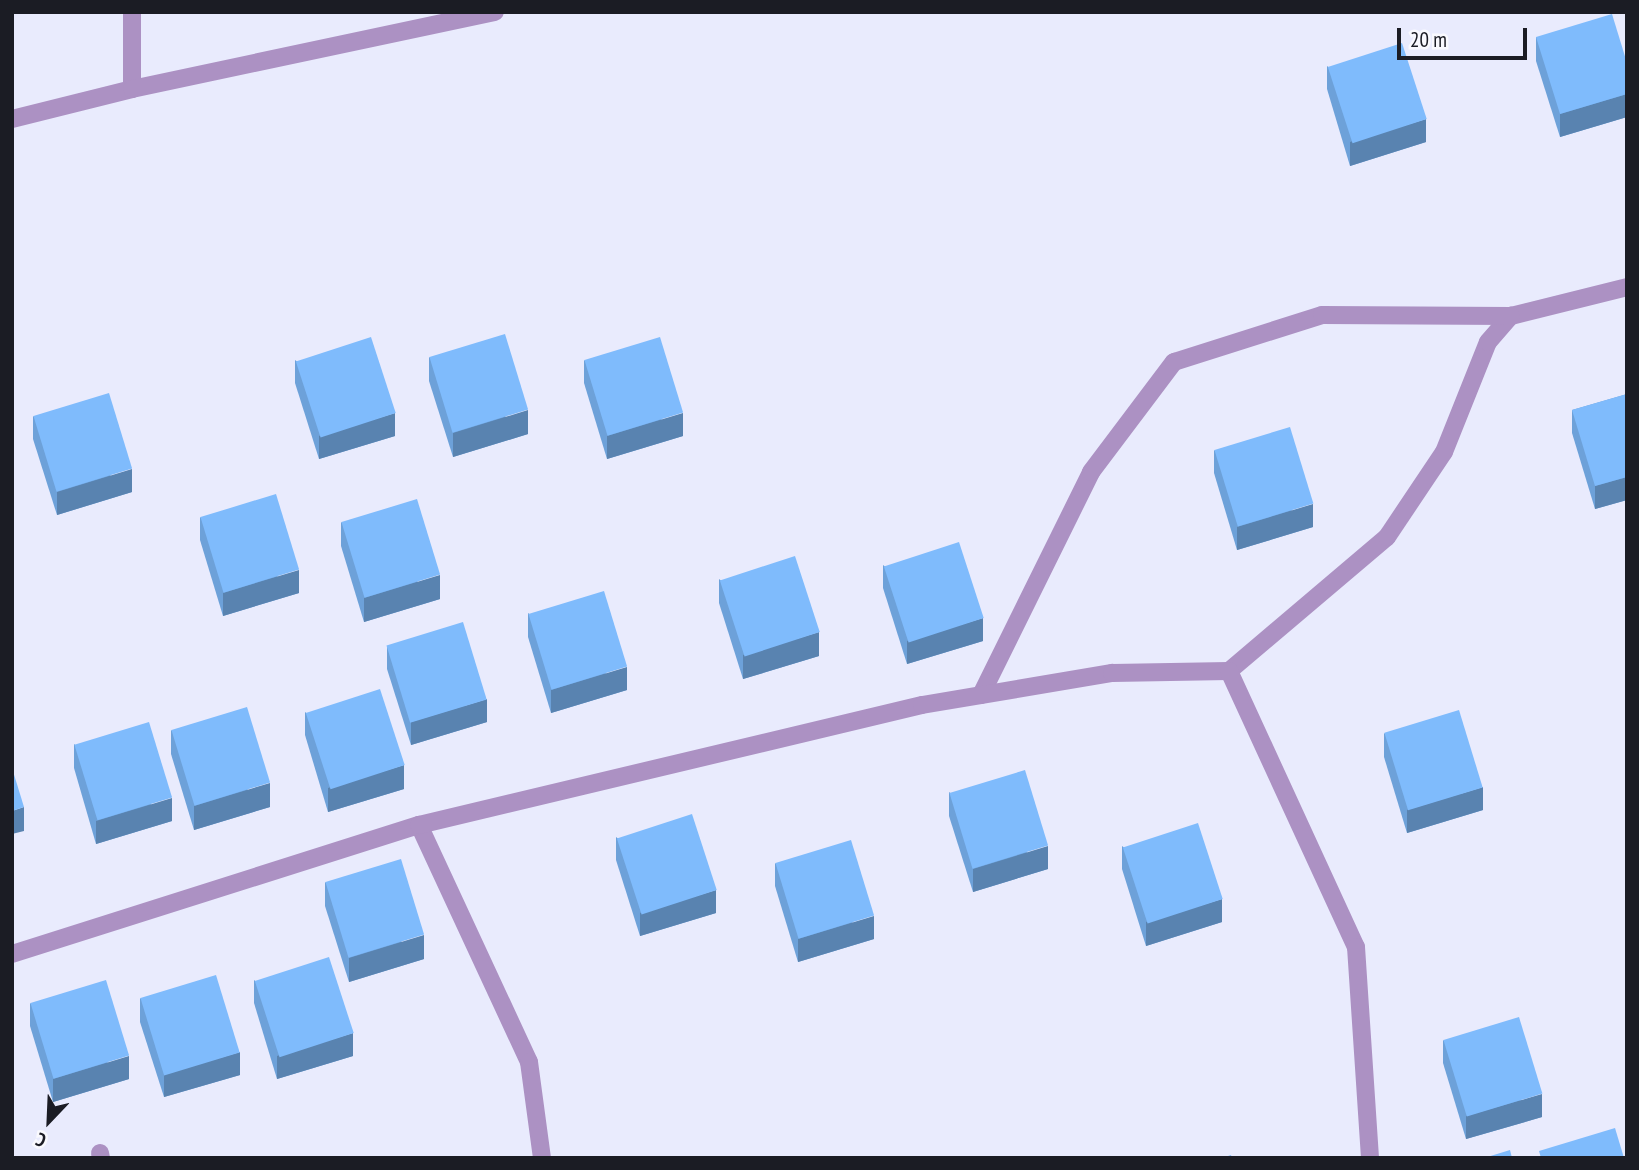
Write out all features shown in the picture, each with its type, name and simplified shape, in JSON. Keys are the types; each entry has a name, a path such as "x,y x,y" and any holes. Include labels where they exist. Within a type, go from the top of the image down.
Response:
{"lane":[{"path":"132,12 132,89"},
{"path":"12,119 132,89 495,12"},
{"path":"981,695 1091,472 1174,362 1322,315 1511,316 1627,287"},
{"path":"12,954 419,825 922,705 1112,673 1229,671 1387,537 1444,452 1488,342 1511,316"},
{"path":"1229,671 1356,947 1370,1158"},
{"path":"419,825 529,1062 542,1158"}],"building":[{"path":"1612,14 1627,63 1627,94 1560,114 1536,37"},
{"path":"1402,43 1427,119 1353,143 1328,67"},
{"path":"505,334 528,410 453,433 429,357"},
{"path":"371,337 396,413 321,437 296,361"},
{"path":"660,337 683,413 608,436 584,360"},
{"path":"109,393 132,469 57,492 33,416"},
{"path":"1627,394 1627,477 1595,486 1572,410"},
{"path":"1290,427 1313,504 1238,527 1214,450"},
{"path":"276,494 299,570 224,593 200,517"},
{"path":"417,499 440,575 365,598 341,522"},
{"path":"959,542 984,618 909,642 884,566"},
{"path":"795,556 820,632 745,656 720,580"},
{"path":"604,591 627,667 552,690 528,614"},
{"path":"463,622 487,699 410,723 386,645"},
{"path":"380,689 405,765 331,789 306,713"},
{"path":"247,707 270,783 195,806 171,730"},
{"path":"1459,710 1483,787 1408,810 1384,733"},
{"path":"149,722 172,798 98,820 74,745"},
{"path":"12,768 24,807 12,811"},
{"path":"1025,770 1048,846 973,869 949,793"},
{"path":"692,814 717,890 642,914 617,838"},
{"path":"1198,823 1223,899 1148,923 1123,847"},
{"path":"851,840 874,916 799,939 775,863"},
{"path":"401,859 424,935 349,958 325,882"},
{"path":"329,957 354,1033 280,1057 255,981"},
{"path":"216,975 240,1052 164,1076 140,998"},
{"path":"106,980 129,1056 54,1079 30,1003"},
{"path":"1519,1017 1542,1094 1467,1117 1443,1040"},
{"path":"1615,1128 1624,1158 1541,1158 1539,1151"},
{"path":"1510,1150 1512,1158 1484,1158"}]}
